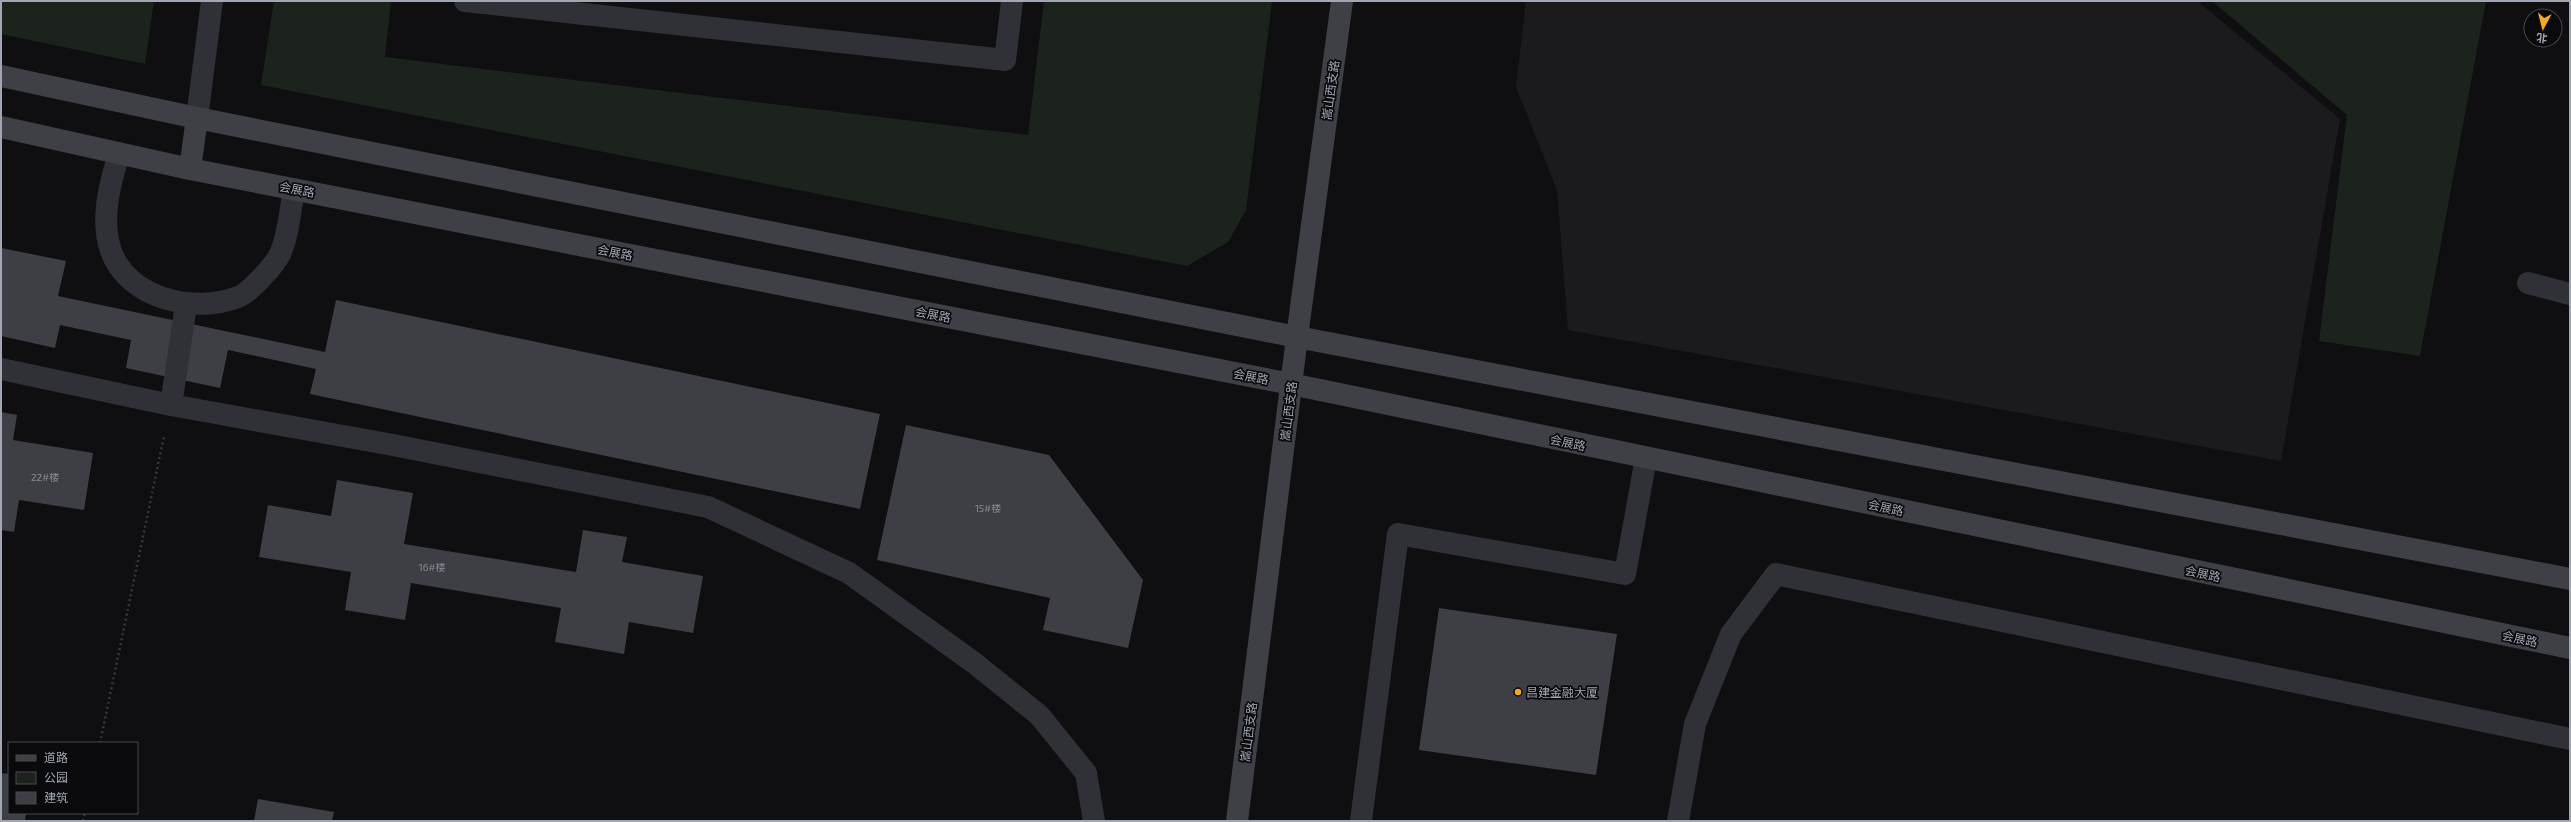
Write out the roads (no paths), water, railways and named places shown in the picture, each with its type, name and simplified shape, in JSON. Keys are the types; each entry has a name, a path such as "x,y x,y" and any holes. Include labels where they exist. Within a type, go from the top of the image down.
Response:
{"street":[{"path":"190,169 212,1"},
{"path":"465,1 1005,60 1012,1"},
{"name":"嵩山西支路","path":"1237,821 1297,337 1342,1"},
{"path":"1,76 197,118 1297,337 2570,579"},
{"name":"会展路","path":"1,127 190,169 1291,384 2570,648"},
{"path":"119,153 107,194 108,224 112,251 125,275 155,296 186,305 204,304 239,297 263,276 280,255 288,228 294,189"},
{"path":"2528,283 2570,294"},
{"path":"170,405 186,305"},
{"path":"1,369 170,405 393,445 708,507 849,573 973,662 1039,715 1086,773 1094,821"},
{"path":"1362,821 1398,534 1625,574 1646,458"},
{"path":"1678,821 1695,724 1731,634 1776,574 2570,739"}],"place":[{"name":"昌建金融大厦","path":"1518,692"}]}
